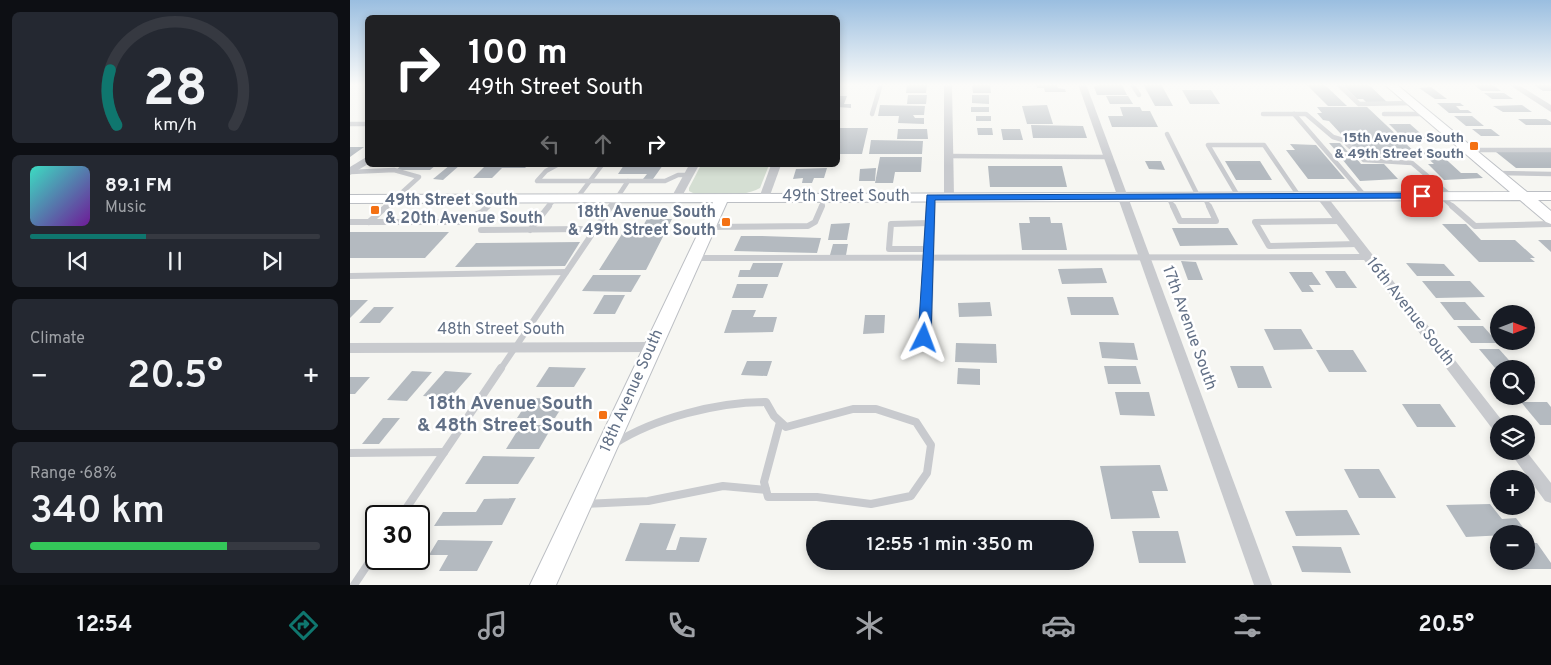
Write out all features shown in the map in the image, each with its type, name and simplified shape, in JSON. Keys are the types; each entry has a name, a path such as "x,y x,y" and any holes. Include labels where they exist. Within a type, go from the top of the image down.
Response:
{"main road":[{"path":"1424,111 1551,219"},
{"name":"49th Street South","path":"350,199 1551,196"},
{"name":"18th Avenue South","path":"543,585 722,198"}],"street":[{"path":"948,111 949,197"},
{"name":"17th Avenue South","path":"1091,111 1263,585"},
{"path":"350,172 365,161"},
{"path":"764,198 775,167"},
{"path":"676,198 692,170"},
{"name":"16th Avenue South","path":"1321,196 1490,415"},
{"path":"924,338 931,197"},
{"name":"48th Street South","path":"350,348 652,347"},
{"path":"1524,460 1551,496"}],"lane":[{"path":"1263,114 1306,114 1333,137 1343,140 1364,160 1412,162 1475,226 1551,224"},
{"path":"1294,114 1364,196"},
{"path":"1384,114 1427,114"},
{"path":"350,124 365,124"},
{"path":"1167,134 1216,221 1180,222 1168,196"},
{"path":"1238,196 1208,144 1264,145 1299,196"},
{"path":"1470,150 1551,150"},
{"path":"949,156 1107,157"},
{"path":"550,167 537,181 665,180 692,170"},
{"path":"577,198 600,167"},
{"path":"350,172 394,170 419,177 369,222"},
{"path":"1498,174 1550,175"},
{"path":"408,505 628,181"},
{"path":"708,227 808,226 815,222 825,197"},
{"path":"350,222 459,222 482,212 496,198"},
{"path":"530,230 556,198"},
{"path":"1341,221 1255,222 1269,246 1358,244"},
{"path":"928,254 889,249 891,224 930,223"},
{"path":"481,230 581,229"},
{"path":"694,258 928,254 1145,257 1368,257"},
{"path":"350,276 566,272"},
{"path":"607,448 637,430 719,407 758,401 766,402 773,416 786,427 853,409 876,409 916,422 931,445 927,473 911,496 871,504 817,497 768,497 764,482 780,422"},
{"path":"350,454 444,452"},
{"path":"581,504 648,501 723,486 766,490"},
{"path":"354,585 365,568"}],"shaded area":[{"path":"700,167 768,167 760,188 753,191 737,195 695,194 689,191"}],"building":[{"path":"879,111 924,111 924,115 913,115 915,118 924,118 924,124 898,123 899,116 878,116"},
{"path":"1023,111 1049,111 1053,124 1027,124"},
{"path":"1121,111 1150,111 1158,127 1112,127 1108,116 1123,116"},
{"path":"1321,111 1372,111 1421,158 1363,158 1329,121 1323,120 1317,113 1322,113"},
{"path":"1447,111 1470,111 1472,113 1449,113"},
{"path":"1502,111 1532,112 1503,112"},
{"path":"976,116 991,116 991,121 976,121"},
{"path":"1454,116 1472,116 1484,126 1466,126"},
{"path":"1518,119 1546,119 1551,122 1551,125 1526,125"},
{"path":"1389,124 1410,124 1428,140 1405,140"},
{"path":"1031,125 1083,126 1087,138 1033,138"},
{"path":"840,128 868,128 862,154 840,154"},
{"path":"977,128 992,128 993,135 978,135"},
{"path":"898,129 927,129 928,139 897,139"},
{"path":"1001,129 1020,129 1023,140 1003,140"},
{"path":"1472,129 1491,129 1500,136 1481,136"},
{"path":"871,140 923,141 922,154 869,154"},
{"path":"1329,143 1340,143 1348,152 1337,152"},
{"path":"1290,144 1316,145 1345,179 1308,179 1286,150 1295,150"},
{"path":"350,147 364,147 350,157"},
{"path":"1421,152 1438,152 1461,173 1477,173 1483,178 1444,180 1428,164 1434,164"},
{"path":"1496,152 1551,152 1551,168 1516,168"},
{"path":"1338,154 1353,154 1361,164 1384,164 1398,179 1360,181"},
{"path":"880,157 922,157 921,172 895,172 893,183 875,183"},
{"path":"1145,161 1161,161 1165,170 1149,169"},
{"path":"1225,161 1260,161 1272,180 1236,180"},
{"path":"988,166 1062,166 1067,187 990,187"},
{"path":"400,167 434,167 430,170 396,170"},
{"path":"448,167 458,167 443,180 433,179"},
{"path":"484,167 526,167 502,168 492,178 473,178"},
{"path":"623,167 662,167 653,179 643,179 647,174 618,174"},
{"path":"827,168 824,178 814,178 812,183 802,183 803,178 793,179 796,169"},
{"path":"876,168 875,181 859,181 860,169"},
{"path":"1029,217 1050,217 1051,223 1062,223 1067,250 1022,250 1019,223 1030,223"},
{"path":"647,219 672,219 646,270 599,270 622,234 638,234"},
{"path":"850,223 847,240 828,240 831,224"},
{"path":"1442,224 1466,224 1481,240 1515,240 1535,258 1530,258 1535,262 1479,262"},
{"path":"1172,228 1228,228 1238,245 1180,246"},
{"path":"350,232 449,232 425,258 350,258"},
{"path":"741,236 821,238 817,253 734,251"},
{"path":"1538,240 1551,240 1551,252"},
{"path":"580,242 565,266 455,267 476,243"},
{"path":"833,244 848,244 846,255 830,255"},
{"path":"1181,261 1196,262 1203,280 1188,280"},
{"path":"753,263 783,263 778,277 738,277 740,270 750,270"},
{"path":"1406,263 1444,264 1455,276 1417,276"},
{"path":"1102,268 1107,283 1062,284 1058,269"},
{"path":"1325,271 1345,271 1357,288 1336,288"},
{"path":"1289,272 1312,272 1321,285 1309,285 1314,292 1302,292"},
{"path":"593,275 641,275 631,292 582,291"},
{"path":"1422,281 1470,281 1485,297 1436,298"},
{"path":"737,284 768,284 763,298 732,298"},
{"path":"604,295 625,295 615,314 593,314"},
{"path":"1067,297 1113,297 1119,315 1071,315"},
{"path":"350,300 368,300 350,318"},
{"path":"990,302 992,316 959,317 958,303"},
{"path":"1440,302 1465,302 1481,320 1454,320"},
{"path":"374,307 394,307 380,323 359,323"},
{"path":"732,310 756,310 753,317 777,317 773,332 724,333"},
{"path":"865,315 885,315 884,333 863,334"},
{"path":"1457,326 1483,326 1490,334 1490,343 1471,343"},
{"path":"1264,329 1301,329 1313,349 1274,350"},
{"path":"1099,342 1134,343 1138,360 1102,358"},
{"path":"956,343 996,344 997,363 955,362"},
{"path":"1479,349 1500,350 1509,360 1490,360 1490,362"},
{"path":"1316,350 1353,350 1367,372 1329,372"},
{"path":"747,361 772,361 767,376 741,375"},
{"path":"1104,366 1136,366 1141,384 1108,384"},
{"path":"1230,366 1263,366 1272,388 1238,388"},
{"path":"549,367 586,368 574,387 536,387"},
{"path":"958,368 980,369 980,385 957,384"},
{"path":"412,371 432,372 407,401 387,400"},
{"path":"445,371 472,373 450,398 423,396"},
{"path":"350,377 370,377 355,394 350,394"},
{"path":"1115,392 1149,392 1155,416 1120,415"},
{"path":"530,398 567,399 555,418 517,418"},
{"path":"1535,402 1547,402 1551,407 1551,425 1540,425 1535,419 1535,415 1532,415 1523,405 1535,405"},
{"path":"1402,404 1440,404 1456,427 1417,427"},
{"path":"383,418 400,418 379,444 362,444"},
{"path":"521,425 553,425 539,449 506,449"},
{"path":"483,456 535,457 518,484 465,484"},
{"path":"1160,465 1168,491 1152,491 1160,518 1111,519 1100,466"},
{"path":"1344,469 1379,469 1396,498 1359,498"},
{"path":"516,498 502,525 434,526 443,512 476,512 484,499"},
{"path":"1490,504 1490,515 1499,515 1502,519 1516,518 1521,525 1490,525 1490,536 1466,537 1446,505"},
{"path":"1347,510 1360,535 1296,536 1285,511"},
{"path":"640,523 676,524 666,550 676,550 680,537 707,538 699,562 625,561"},
{"path":"1132,531 1178,531 1186,563 1139,563"},
{"path":"438,540 493,541 477,571 439,571 448,555 430,555"},
{"path":"1535,543 1537,543 1551,563 1551,569 1535,569"},
{"path":"1292,546 1341,547 1351,573 1302,572"}],"place":[{"name":"15th Avenue South & 49th Street South","path":"1474,146"},
{"name":"49th Street South & 20th Avenue South","path":"375,210"},
{"name":"18th Avenue South & 49th Street South","path":"726,222"},
{"name":"18th Avenue South & 48th Street South","path":"603,415"}],"route":[{"path":"924,338 931,197 1422,196"}]}
